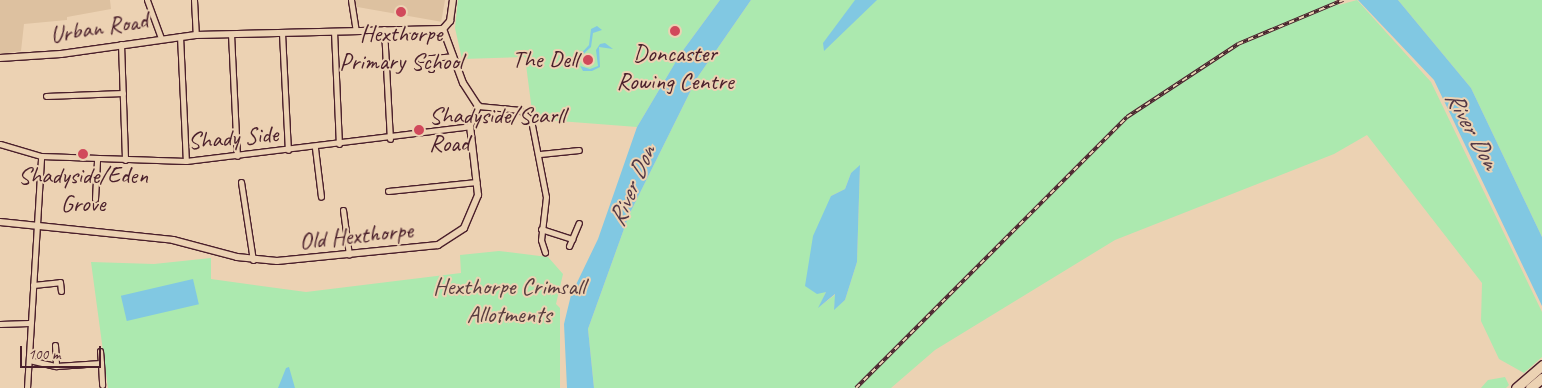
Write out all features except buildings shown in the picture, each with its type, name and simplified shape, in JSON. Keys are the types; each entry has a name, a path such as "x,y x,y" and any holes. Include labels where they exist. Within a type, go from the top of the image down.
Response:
{"highway":[{"path":"1516,388 1542,365"},
{"path":"1530,388 1542,378"}],"street":[{"path":"147,0 161,38"},
{"path":"194,0 196,35"},
{"path":"351,0 356,31"},
{"path":"453,0 450,21 444,29 453,56 478,106 525,112 540,154 546,197 541,229 545,252"},
{"path":"384,29 390,139"},
{"name":"Urban Road","path":"0,58 180,36 384,29 444,29"},
{"path":"334,31 339,144"},
{"path":"282,33 288,150"},
{"path":"231,34 237,156"},
{"path":"180,36 186,161"},
{"path":"121,44 126,160"},
{"path":"420,59 453,56"},
{"path":"430,58 431,69"},
{"path":"46,96 123,93"},
{"name":"Old Hexthorpe","path":"0,222 173,240 253,260 349,255 429,247 447,241 470,219 477,182 470,126 478,106"},
{"name":"Shady Side","path":"0,144 41,156 97,160 186,161 390,139 470,126"},
{"path":"315,148 321,197"},
{"path":"540,154 579,150"},
{"path":"27,388 29,323 41,156"},
{"path":"95,199 97,160"},
{"path":"242,182 253,260"},
{"path":"388,191 477,182"},
{"path":"343,210 349,255"},
{"path":"569,246 579,223"},
{"path":"541,229 572,239"},
{"path":"33,285 60,282 61,291"},
{"path":"0,324 29,323"},
{"path":"55,345 56,366"},
{"path":"100,352 102,384"},
{"path":"29,360 56,366 101,364"}],"shaded area":[{"path":"0,0 110,0 111,9 67,17 67,20 24,24 21,51 0,54"},
{"name":"Hexthorpe Primary School","path":"356,0 445,0 441,22 355,6"}],"green space":[{"path":"458,0 720,0 681,53 637,127 533,119 525,57 462,59 455,28"},
{"path":"751,0 1335,0 1339,5 1357,0 1431,82 1542,312 1542,357 1524,373 1499,359 1481,321 1482,283 1367,135 1334,154 1115,240 935,350 891,388 594,388 588,329 629,215 697,78","holes":["860,166 857,262 845,300 834,309 836,294 819,307 826,292 831,196 845,189 851,173"]},
{"path":"1398,0 1542,0 1542,237 1471,88"},
{"name":"Hexthorpe Crimsall Allotments","path":"499,251 548,257 563,274 556,304 560,308 560,388 108,388 91,262 154,264 211,258 211,279 306,292 461,273 460,255"},
{"path":"1505,377 1509,385 1506,388 1481,388 1488,380"}],"water":[{"name":"River Don","path":"720,0 751,0 697,78 629,215 588,329 594,388 567,388 564,324 571,295 598,239 637,127 681,53"},
{"path":"855,0 877,0 824,51 823,43"},
{"name":"River Don","path":"1358,0 1398,0 1471,88 1542,237 1542,306 1434,80"},
{"path":"597,26 602,30 593,33 591,47 578,59 580,66 576,59 589,45 591,29"},
{"path":"605,43 613,49 599,47 600,67 592,71 583,71 580,66 590,69 598,66 596,50 600,44"},
{"path":"860,165 857,262 845,300 834,310 835,294 818,308 826,292 817,294 805,286 813,236 831,196 845,189 851,173"},
{"path":"193,279 199,304 127,321 121,296"},
{"path":"289,367 295,388 278,388 286,368"}],"railway":[{"path":"856,388 1127,117 1238,44 1343,0"}],"place":[{"name":"Hexthorpe Primary School","path":"401,12"},
{"name":"Doncaster Rowing Centre","path":"675,31"},
{"name":"The Dell","path":"588,60"},
{"name":"Shadyside/Scarll Road","path":"419,130"},
{"name":"Shadyside/Eden Grove","path":"83,154"}]}
